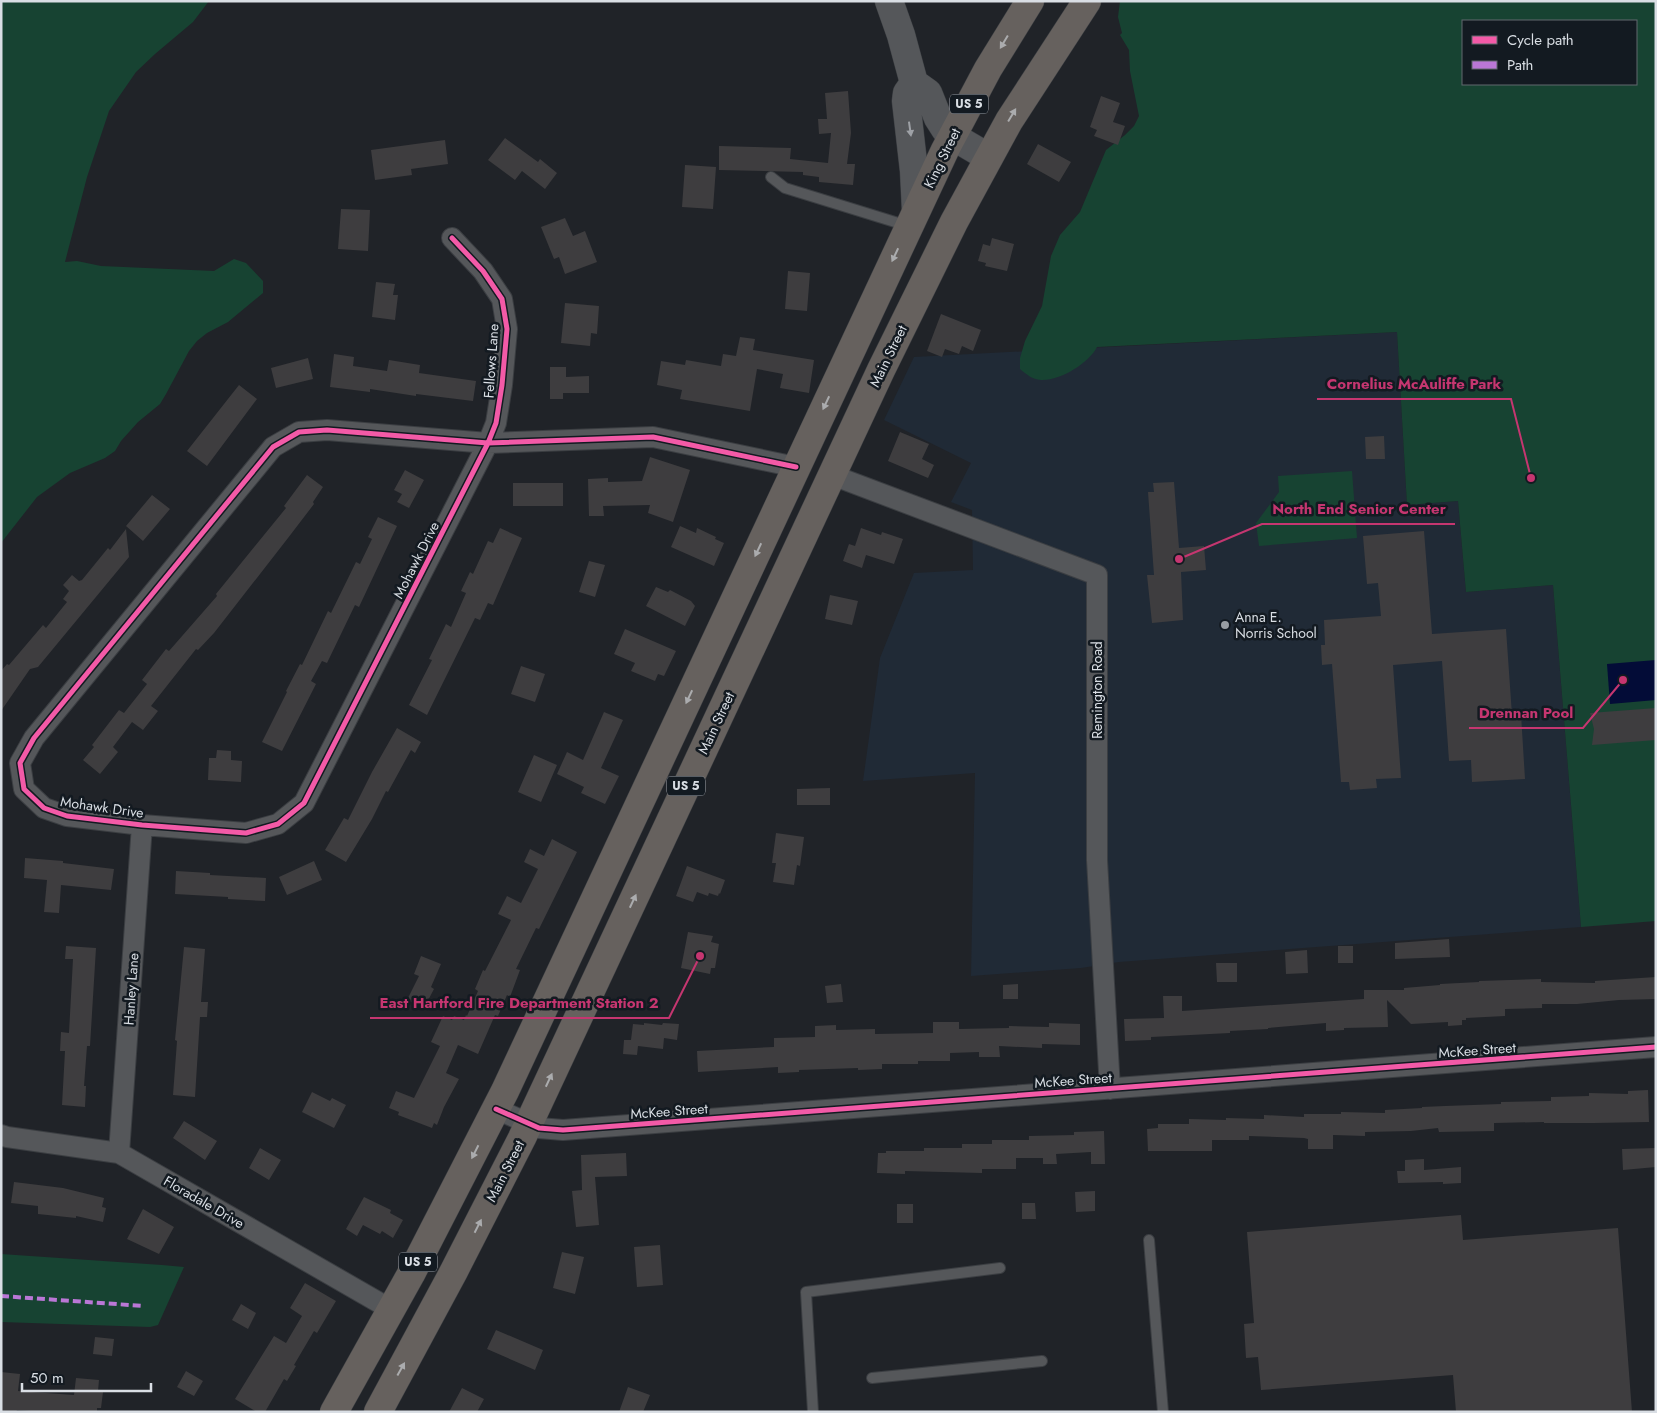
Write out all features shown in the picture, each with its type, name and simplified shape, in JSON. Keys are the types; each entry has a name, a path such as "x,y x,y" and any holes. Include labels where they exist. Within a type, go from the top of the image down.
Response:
{"highway":[{"name":"King Street","path":"912,219 952,136 988,69 1030,1"},
{"name":"US 5","path":"988,157 1021,100 1086,1"},
{"name":"Main Street","path":"378,1412 454,1271 529,1124 914,302 988,157"},
{"name":"US 5","path":"334,1412 392,1310 496,1108 912,219"},
{"path":"583,924 615,939"}],"street":[{"path":"889,1 901,35 914,83 928,93 940,122 952,136 988,157"},
{"path":"912,219 914,171 906,101 907,93 914,83"},
{"name":"Fellows Lane","path":"452,238 484,271 502,299 506,329 502,385 496,423 488,444"},
{"name":"Mohawk Drive","path":"488,444 304,803 278,824 246,833 142,825 67,816 44,808 24,789 20,763 34,738 273,447 299,432 326,430 488,444 653,437 796,467"},
{"name":"Remington Road","path":"832,475 1097,575 1097,860 1110,1089"},
{"name":"Hanley Lane","path":"120,1153 142,825"},
{"name":"McKee Street","path":"496,1108 543,1129 563,1130 1656,1047"},
{"name":"Floradale Drive","path":"1,1134 7,1137 120,1153 392,1310"}],"lane":[{"path":"771,177 785,188 912,219"},
{"path":"1149,1240 1163,1412"},
{"path":"814,1412 806,1292 1000,1268"},
{"path":"872,1378 1042,1361"}],"shaded area":[{"name":"Anna E. Norris School","path":"1397,332 1407,505 1458,501 1466,592 1553,585 1581,927 1119,962 1081,968 971,976 975,773 863,781 880,658 914,573 973,570 972,510 951,502 971,463 884,420 914,357"},
{"path":"1656,660 1656,700 1610,704 1607,664"}],"green space":[{"path":"1,1 209,1 193,22 136,72 109,111 87,177 65,262 77,261 101,266 214,271 234,259 246,263 263,281 263,293 228,322 207,333 197,341 189,351 160,404 138,422 121,441 115,451 105,458 70,473 37,497 1,543"},
{"path":"1120,1 1656,1 1656,921 1581,927 1553,585 1466,592 1458,501 1407,505 1397,332 1097,347 1081,365 1057,378 1041,380 1030,376 1020,369 1020,358 1025,341 1042,306 1051,256 1060,235 1080,212 1106,150 1134,126 1139,116 1130,71 1129,50 1120,35 1122,33 1118,17"},
{"path":"1352,471 1357,538 1259,546 1256,523 1279,492 1278,476"},
{"path":"1,1254 184,1267 158,1325 150,1327 1,1322"}],"building":[{"path":"848,91 851,133 847,164 855,164 853,185 819,182 819,177 803,175 803,172 719,170 719,146 791,148 790,159 828,163 831,133 819,134 818,119 827,119 825,93"},
{"path":"1101,96 1120,103 1113,122 1125,126 1118,145 1094,136 1097,130 1090,127"},
{"path":"505,138 538,162 540,159 557,173 545,189 522,171 515,180 488,160"},
{"path":"445,140 448,164 411,169 412,175 375,180 371,150"},
{"path":"1038,144 1071,162 1059,182 1027,164"},
{"path":"685,165 716,167 713,209 682,207"},
{"path":"341,209 370,210 368,251 338,249"},
{"path":"565,218 573,236 585,231 597,262 565,274 559,257 554,259 541,227"},
{"path":"992,238 1014,244 1007,271 985,266 986,263 978,261 983,244 990,246"},
{"path":"788,271 810,273 807,311 785,309"},
{"path":"376,282 395,284 393,295 398,295 395,320 372,317"},
{"path":"565,303 599,306 597,334 591,333 590,346 561,343"},
{"path":"941,314 981,330 973,351 962,346 959,354 945,349 942,357 927,351"},
{"path":"740,337 755,339 753,350 814,360 809,393 780,388 783,374 757,369 750,411 680,399 682,390 657,385 661,361 685,365 686,360 721,366 723,354 736,356"},
{"path":"334,354 354,357 353,366 387,371 389,360 420,365 419,373 476,381 473,401 416,394 416,396 370,389 370,392 330,387"},
{"path":"308,358 313,379 276,388 271,368"},
{"path":"550,367 566,367 566,377 589,376 589,393 563,393 563,399 550,399"},
{"path":"239,385 257,399 207,466 187,451"},
{"path":"900,432 929,444 922,459 934,465 928,478 888,461"},
{"path":"1384,436 1385,459 1366,459 1365,437"},
{"path":"650,457 690,470 673,522 648,513 650,505 603,506 604,516 589,516 588,479 608,478 608,482 642,481"},
{"path":"405,470 424,480 409,508 397,502 402,494 394,490"},
{"path":"307,475 323,487 313,502 314,504 214,633 198,650 196,649 151,706 158,711 143,730 132,722 113,747 118,752 100,774 83,760 94,747 92,745 119,710 124,713 147,684 142,680 166,649 169,651 217,596 216,594 286,508 284,506"},
{"path":"1174,482 1179,548 1204,546 1206,570 1181,572 1183,620 1152,623 1147,575 1154,575 1148,492 1154,492 1153,483"},
{"path":"513,483 563,483 563,506 513,506"},
{"path":"152,495 170,509 143,541 126,526"},
{"path":"378,517 397,526 359,607 355,605 327,663 322,661 311,681 316,684 282,751 262,742 286,691 300,664 302,665 328,611 331,613 356,562 360,564 372,539 368,537"},
{"path":"680,526 696,533 697,528 724,543 714,566 671,547"},
{"path":"500,528 522,538 493,605 488,603 480,620 475,618 427,715 409,705 432,660 429,659 446,624 451,627 466,593 461,591 470,572 473,574 488,541 493,543"},
{"path":"861,528 881,535 882,532 903,539 894,564 866,555 862,568 843,561 849,544 855,546"},
{"path":"126,529 129,557 38,667 30,669 1,711 1,671 7,664 9,665 43,625 46,628 67,602 63,599 69,591 63,585 72,575 79,581 82,580 108,548 110,550"},
{"path":"1424,531 1432,634 1506,629 1512,715 1521,714 1525,779 1472,782 1471,760 1449,761 1442,661 1393,665 1401,778 1376,779 1377,788 1350,790 1349,782 1341,782 1332,664 1322,665 1321,645 1325,645 1324,620 1381,616 1378,583 1367,584 1363,536"},
{"path":"589,561 605,565 595,597 579,592"},
{"path":"656,587 668,592 670,590 691,601 695,606 685,626 646,606"},
{"path":"830,595 858,601 852,625 825,619"},
{"path":"625,629 676,651 664,676 658,674 655,681 631,671 635,663 614,654"},
{"path":"521,666 545,674 535,702 511,694"},
{"path":"1656,708 1656,740 1592,745 1594,729 1590,713"},
{"path":"604,712 623,720 601,768 619,776 605,804 581,793 584,787 557,774 567,752 583,760"},
{"path":"397,728 421,742 415,753 411,750 346,862 325,850 344,818 348,820"},
{"path":"217,750 231,751 231,760 242,761 241,782 208,780 209,758 216,758"},
{"path":"534,755 557,765 541,802 518,792"},
{"path":"830,788 830,805 797,805 797,789"},
{"path":"776,833 804,837 800,866 797,865 794,885 773,882 776,863 772,863"},
{"path":"552,839 577,852 539,929 536,928 516,969 520,970 510,997 507,995 498,1016 495,1015 478,1054 458,1045 446,1073 459,1079 437,1125 434,1123 432,1128 398,1115 399,1112 389,1108 396,1091 414,1098 440,1046 431,1042 443,1016 452,1020 454,1016 464,1020 467,1016 478,991 475,989 483,970 485,971 511,920 498,914 507,896 521,903 538,869 524,862 530,849 544,856"},
{"path":"25,858 63,861 63,863 114,869 111,890 61,885 59,913 44,912 47,880 24,878"},
{"path":"314,861 322,880 287,895 279,877"},
{"path":"687,866 725,880 720,894 718,896 709,893 708,896 697,892 693,902 676,896"},
{"path":"176,871 266,878 265,901 175,894"},
{"path":"688,932 713,936 711,942 719,944 715,968 711,968 710,974 681,968"},
{"path":"1449,939 1450,957 1395,959 1395,943"},
{"path":"66,946 96,948 90,1046 87,1046 84,1086 86,1086 85,1107 62,1105 65,1051 60,1051 61,1032 69,1033 73,959 65,959"},
{"path":"1338,946 1353,946 1353,963 1338,963"},
{"path":"184,947 205,949 201,1002 208,1002 207,1017 200,1017 195,1097 173,1095 177,1041 175,1040"},
{"path":"1307,950 1308,973 1286,974 1285,952"},
{"path":"421,956 441,964 431,987 434,989 424,1008 407,1000 419,976 414,974"},
{"path":"1216,963 1237,963 1237,982 1217,982"},
{"path":"1656,977 1656,999 1577,1004 1542,1004 1542,1008 1505,1009 1505,1016 1466,1018 1466,1020 1462,1020 1462,1025 1448,1026 1448,1022 1411,1024 1387,1000 1388,1027 1344,1028 1344,1030 1326,1031 1326,1023 1230,1031 1230,1033 1151,1037 1151,1040 1125,1041 1124,1019 1164,1018 1163,996 1182,996 1182,1011 1364,999 1364,990 1404,990 1404,988 1479,981 1541,979 1541,982 1595,983 1595,981"},
{"path":"841,984 843,1002 827,1003 825,986"},
{"path":"1018,984 1018,999 1003,999 1003,985"},
{"path":"933,1022 959,1022 959,1029 1009,1028 1009,1026 1049,1027 1049,1023 1080,1024 1080,1045 1042,1044 1042,1048 999,1046 1000,1057 979,1057 979,1052 950,1053 950,1061 918,1061 918,1064 882,1064 882,1069 799,1070 799,1072 778,1073 778,1067 698,1072 697,1051 774,1047 774,1038 815,1037 815,1026 836,1025 836,1030 875,1029 875,1034 933,1033"},
{"path":"644,1023 679,1024 677,1040 664,1038 663,1049 638,1046 637,1055 623,1054 624,1040 631,1040 633,1024 644,1025"},
{"path":"1648,1090 1649,1122 1494,1123 1494,1131 1439,1132 1438,1128 1411,1131 1365,1132 1365,1136 1333,1135 1333,1149 1308,1149 1308,1139 1304,1138 1249,1136 1249,1140 1212,1140 1212,1151 1148,1151 1147,1129 1158,1128 1158,1124 1189,1124 1189,1119 1264,1119 1264,1115 1304,1117 1304,1114 1341,1114 1341,1112 1385,1113 1385,1110 1501,1104 1501,1102 1551,1101 1551,1097 1589,1096 1589,1093 1628,1094 1628,1091"},
{"path":"312,1092 330,1101 332,1098 346,1105 334,1128 302,1112"},
{"path":"184,1121 217,1141 205,1160 173,1138"},
{"path":"1104,1131 1105,1164 1091,1164 1091,1152 1056,1154 1057,1164 1043,1164 1043,1158 1016,1158 1016,1169 982,1169 982,1173 905,1171 905,1174 877,1173 878,1153 886,1153 886,1151 962,1148 962,1144 992,1144 992,1140 1029,1140 1029,1136 1074,1135 1074,1132"},
{"path":"260,1148 281,1160 269,1180 249,1168"},
{"path":"1656,1148 1656,1167 1623,1170 1622,1149"},
{"path":"626,1153 627,1176 595,1177 599,1225 576,1227 572,1191 582,1190 581,1155"},
{"path":"1424,1159 1424,1170 1461,1167 1461,1183 1398,1183 1397,1171 1405,1171 1405,1160"},
{"path":"14,1182 63,1188 104,1198 102,1207 106,1208 103,1222 76,1216 76,1218 38,1214 38,1206 11,1203"},
{"path":"1095,1191 1095,1211 1076,1212 1075,1192"},
{"path":"364,1197 391,1210 390,1213 403,1220 393,1238 382,1231 380,1234 363,1225 357,1236 346,1229"},
{"path":"1022,1203 1035,1203 1036,1219 1022,1219"},
{"path":"897,1204 913,1204 913,1223 897,1223"},
{"path":"143,1209 174,1227 159,1254 127,1239"},
{"path":"1461,1215 1463,1240 1618,1228 1632,1412 1456,1412 1453,1375 1261,1390 1258,1357 1246,1358 1244,1324 1254,1323 1247,1232"},
{"path":"660,1245 663,1285 637,1287 634,1247"},
{"path":"562,1252 584,1257 575,1294 553,1288"},
{"path":"305,1283 336,1301 317,1333 314,1331 287,1381 284,1379 265,1412 257,1412 235,1399 274,1336 286,1343 302,1316 290,1308"},
{"path":"241,1304 256,1313 248,1329 232,1320"},
{"path":"496,1330 543,1350 535,1370 487,1349"},
{"path":"95,1337 114,1339 112,1356 93,1354"},
{"path":"186,1371 203,1381 194,1396 177,1387"},
{"path":"1,1372 20,1374 18,1391 74,1395 76,1378 99,1380 98,1391 103,1392 101,1408 97,1408 97,1412 17,1410 16,1412 1,1412"},
{"path":"628,1387 650,1395 643,1412 619,1412"},
{"path":"462,1388 484,1399 477,1412 449,1412"}],"marked path":[{"path":"1,1296 144,1306"}],"cycle path":[{"path":"452,238 483,271 502,299 507,329 502,385 496,423 488,443 304,803 278,824 246,833 142,825 67,816 44,808 24,789 20,763 34,738 273,447 299,432 327,430 488,443 653,437 796,467"},
{"path":"496,1109 539,1128 563,1130 1656,1047"}],"place":[{"name":"Cornelius McAuliffe Park","path":"1531,478"},
{"name":"North End Senior Center","path":"1179,559"},
{"name":"Anna E. Norris School","path":"1225,625"},
{"name":"Drennan Pool","path":"1623,680"},
{"name":"East Hartford Fire Department Station 2","path":"700,956"}]}
